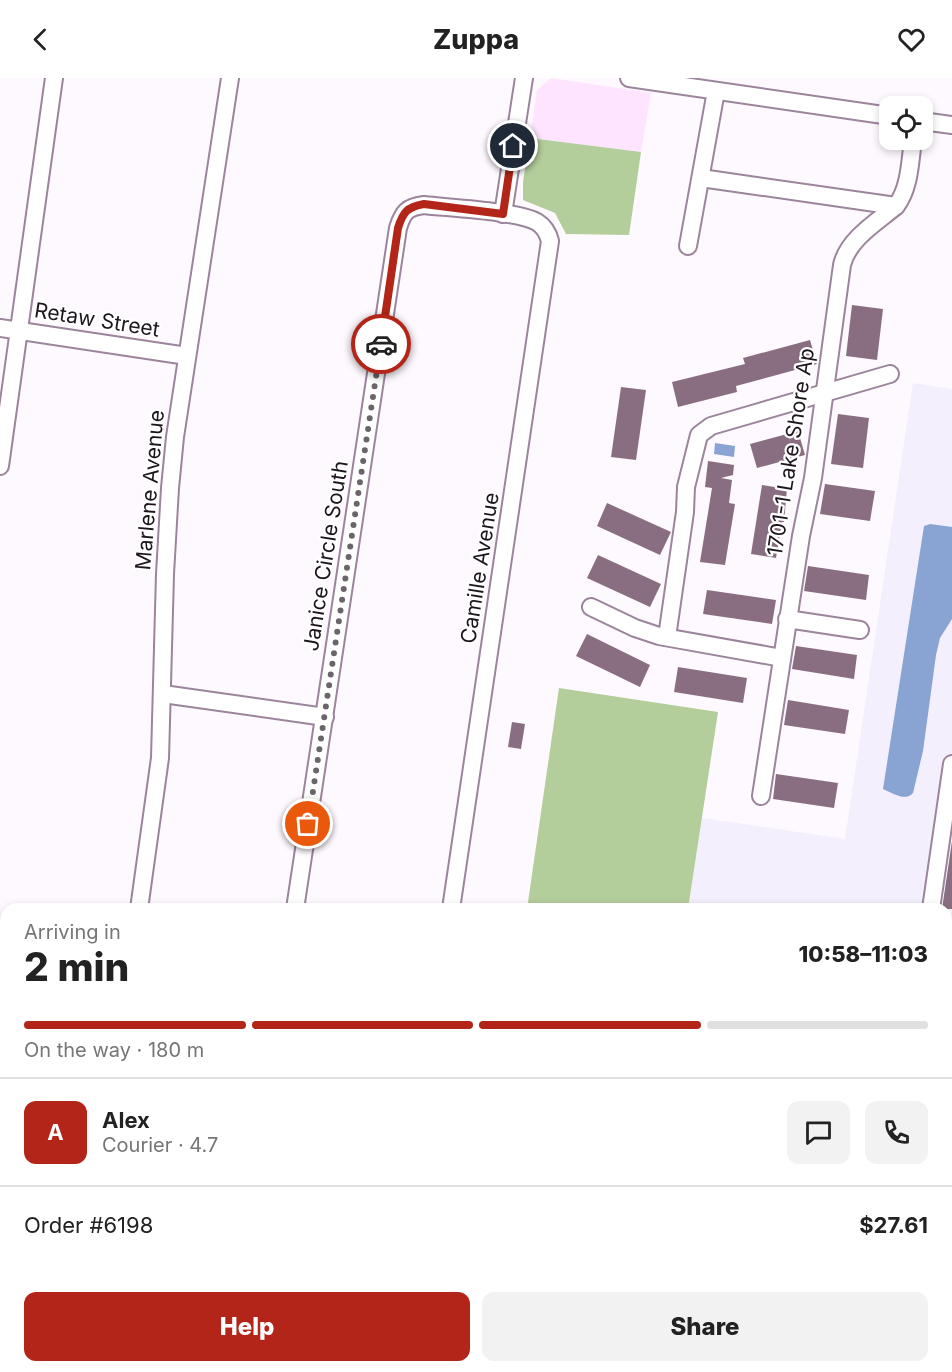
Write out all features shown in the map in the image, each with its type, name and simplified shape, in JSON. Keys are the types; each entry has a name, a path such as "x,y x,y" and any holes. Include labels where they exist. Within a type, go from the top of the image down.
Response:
{"street":[{"path":"0,466 54,78"},
{"name":"Marlene Avenue","path":"140,903 157,789 163,694 164,585 170,488 187,356 230,78"},
{"path":"503,214 524,78"},
{"path":"629,78 879,114"},
{"path":"688,246 716,91"},
{"path":"933,122 952,125"},
{"name":"1701-1 Lake Shore Ap","path":"761,796 806,508 813,478 845,253 902,198 907,184 912,150"},
{"path":"701,178 896,206"},
{"name":"Janice Circle South","path":"296,903 398,228 406,212 413,206 424,204 503,214"},
{"name":"Camille Avenue","path":"452,903 550,250 548,233 543,226 535,221 503,214"},
{"name":"Retaw Street","path":"0,328 187,356"},
{"path":"667,637 685,512 686,487 699,435 711,426 890,374"},
{"path":"591,607 635,628 667,637 782,658"},
{"path":"788,619 860,630"},
{"path":"163,694 325,717"},
{"path":"933,903 945,856 952,764"}],"shaded area":[{"path":"551,78 651,93 641,152 530,138 537,90"},
{"path":"913,383 952,389 952,813 937,903 689,903 702,818 845,839"}],"green space":[{"path":"530,138 641,152 629,235 566,234 555,213 523,200 523,182"},
{"path":"559,688 718,712 689,903 528,903"}],"water":[{"path":"715,443 735,446 734,457 714,454"},
{"path":"930,524 952,527 952,619 940,638 936,655 923,751 913,793 903,797 883,789 924,526"}],"building":[{"path":"852,305 883,309 877,360 846,356"},
{"path":"810,340 817,364 736,386 737,392 678,407 672,382 745,364 743,358"},
{"path":"621,387 646,390 636,460 611,457"},
{"path":"838,414 869,418 863,468 831,464"},
{"path":"798,431 805,455 757,468 750,444"},
{"path":"708,461 734,465 733,475 721,478 732,480 729,503 735,504 725,565 700,562 712,488 705,487"},
{"path":"825,484 875,491 870,521 820,514"},
{"path":"762,485 787,489 784,522 782,522 776,558 751,554"},
{"path":"607,503 671,532 660,555 597,526"},
{"path":"598,555 661,584 650,607 587,578"},
{"path":"808,566 869,575 866,600 804,591"},
{"path":"707,590 776,600 772,624 703,614"},
{"path":"587,634 650,665 640,687 576,656"},
{"path":"796,646 857,655 854,679 792,669"},
{"path":"678,667 747,678 743,703 674,692"},
{"path":"788,700 849,710 845,734 784,725"},
{"path":"512,722 525,724 521,749 508,747"},
{"path":"776,774 838,783 834,808 773,799"},
{"path":"952,841 952,903 943,903"}],"way so far":[{"path":"308,824 381,344"}],"route":[{"path":"381,344 401,219 413,206 424,204 503,214 513,146"}]}
